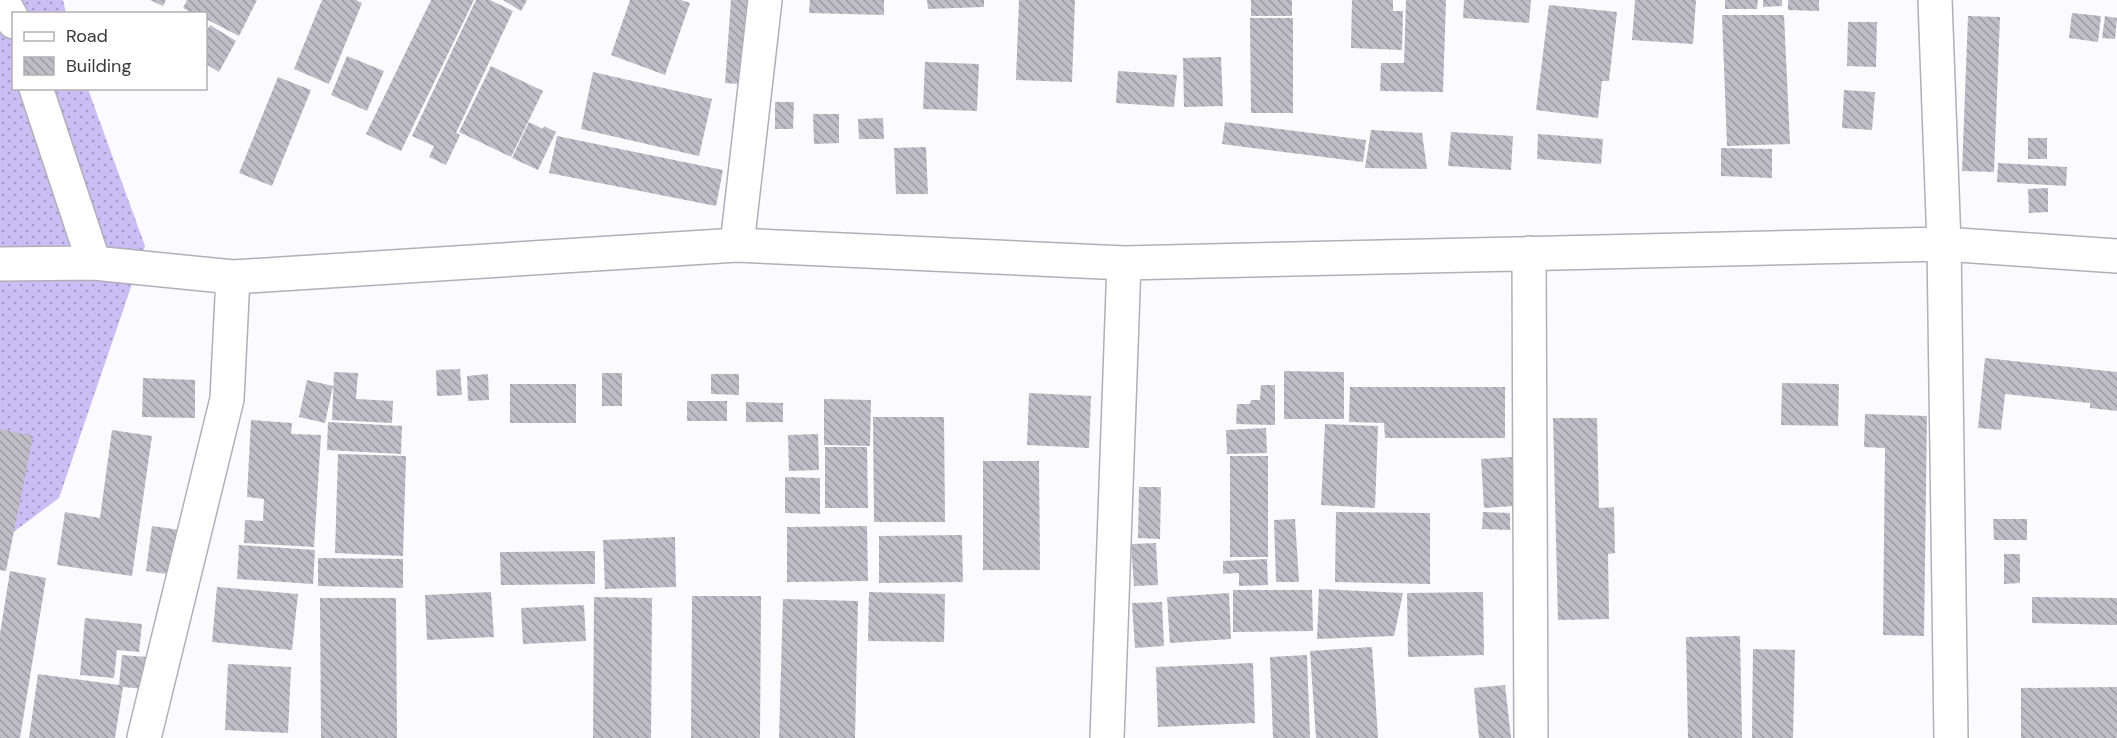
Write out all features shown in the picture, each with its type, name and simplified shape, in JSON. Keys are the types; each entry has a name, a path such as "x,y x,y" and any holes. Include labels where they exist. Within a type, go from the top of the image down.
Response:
{"street":[{"path":"2,0 12,18"},
{"path":"737,245 765,0"},
{"path":"1935,0 1944,244 1951,738"},
{"path":"37,90 94,263"},
{"path":"0,264 94,263 233,277 737,245 1124,262 1944,244 2117,256"},
{"path":"1530,253 1531,738"},
{"path":"1107,738 1124,262"},
{"path":"144,738 227,399 233,277"}],"shaded area":[{"path":"0,0 63,0 66,12 12,12 12,90 88,90 145,246 59,498 0,542"}],"building":[{"path":"150,0 166,0 163,6"},
{"path":"187,0 257,0 239,36 207,20 207,12 190,12 183,8"},
{"path":"322,0 356,0 362,3 329,84 294,69"},
{"path":"431,0 474,0 401,151 366,134"},
{"path":"476,0 490,0 513,11 456,133 460,135 446,165 429,157 434,146 412,136"},
{"path":"503,0 527,0 521,11"},
{"path":"630,0 681,0 690,3 665,75 611,55"},
{"path":"731,0 761,0 754,85 725,83"},
{"path":"810,0 884,0 884,15 809,13"},
{"path":"927,0 984,0 984,7 928,9"},
{"path":"1019,0 1075,0 1072,82 1016,80"},
{"path":"1251,0 1292,0 1292,16 1251,16"},
{"path":"1352,0 1393,0 1393,11 1403,11 1402,50 1351,48"},
{"path":"1406,0 1446,0 1443,92 1380,91 1381,63 1404,63"},
{"path":"1464,0 1531,0 1529,23 1463,18"},
{"path":"1635,0 1696,0 1693,44 1632,40"},
{"path":"1725,0 1758,0 1757,9 1725,9"},
{"path":"1763,0 1782,0 1782,6 1763,7"},
{"path":"1788,0 1819,0 1819,11 1788,10"},
{"path":"1549,5 1617,12 1609,81 1602,81 1598,118 1536,110"},
{"path":"2072,13 2101,16 2098,42 2069,38"},
{"path":"1722,15 1784,15 1790,144 1727,146"},
{"path":"1968,16 2000,17 1994,172 1962,171"},
{"path":"2105,16 2117,18 2115,39 2102,38"},
{"path":"1250,18 1293,18 1293,113 1251,113"},
{"path":"1848,22 1877,22 1876,67 1847,66"},
{"path":"210,25 236,41 219,72 207,65 207,30"},
{"path":"347,56 384,71 367,111 331,95"},
{"path":"1221,57 1223,106 1184,107 1183,58"},
{"path":"925,62 979,64 977,111 923,109"},
{"path":"491,66 543,91 511,157 459,132"},
{"path":"1118,71 1177,75 1174,107 1116,103"},
{"path":"593,72 712,99 699,156 581,129"},
{"path":"278,77 311,90 272,186 239,173"},
{"path":"1844,90 1875,92 1872,130 1842,128"},
{"path":"775,102 794,102 793,129 775,129"},
{"path":"813,114 839,114 839,143 814,144"},
{"path":"883,118 884,139 859,139 858,119"},
{"path":"529,122 556,132 538,170 512,158"},
{"path":"1225,122 1366,140 1363,162 1222,144"},
{"path":"1371,130 1422,133 1427,169 1365,168"},
{"path":"1451,132 1513,136 1511,170 1448,166"},
{"path":"1538,134 1603,139 1601,164 1537,159"},
{"path":"557,136 723,170 716,206 549,173"},
{"path":"2028,138 2047,138 2047,159 2028,159"},
{"path":"926,147 928,194 896,194 894,148"},
{"path":"1721,148 1772,149 1772,178 1721,176"},
{"path":"1998,163 2067,167 2066,186 1997,182"},
{"path":"2048,188 2048,212 2029,213 2028,189"},
{"path":"1985,358 2117,372 2117,411 2090,408 2090,403 2005,394 2001,430 1978,428"},
{"path":"460,369 462,395 437,396 436,370"},
{"path":"1284,371 1344,372 1344,419 1284,419"},
{"path":"334,372 358,373 356,399 393,401 392,423 332,420"},
{"path":"602,373 622,373 622,406 602,406"},
{"path":"488,374 489,400 468,401 467,376"},
{"path":"711,374 739,374 739,395 711,394"},
{"path":"143,378 195,380 195,418 142,417"},
{"path":"307,380 333,386 325,423 299,417"},
{"path":"1782,383 1839,384 1838,426 1781,425"},
{"path":"510,384 576,384 576,423 510,423"},
{"path":"1261,385 1275,385 1275,425 1236,424 1237,404 1250,404 1251,400 1260,400"},
{"path":"1350,387 1505,387 1505,438 1385,438 1384,423 1349,422"},
{"path":"1029,393 1091,396 1089,448 1027,445"},
{"path":"824,399 871,400 870,446 824,445"},
{"path":"687,401 727,401 727,421 687,421"},
{"path":"746,402 783,403 783,422 746,422"},
{"path":"1865,414 1927,416 1924,636 1883,635 1885,448 1864,447"},
{"path":"873,417 944,417 945,522 874,522"},
{"path":"1553,418 1597,418 1599,508 1614,507 1615,553 1608,554 1609,619 1558,620"},
{"path":"251,420 292,423 291,434 321,435 314,547 244,543 245,520 263,521 264,499 247,497"},
{"path":"328,422 402,426 401,454 327,450"},
{"path":"1325,424 1378,426 1375,508 1321,505"},
{"path":"1266,428 1267,453 1227,454 1226,430"},
{"path":"0,429 33,436 6,571 0,570"},
{"path":"112,430 152,436 132,576 57,565 65,512 100,518"},
{"path":"818,434 819,470 789,471 788,435"},
{"path":"825,447 867,447 868,508 825,508"},
{"path":"338,454 406,456 403,556 335,553"},
{"path":"1230,456 1268,456 1268,557 1230,557"},
{"path":"1512,457 1514,506 1484,508 1481,459"},
{"path":"983,461 1039,461 1040,570 983,570"},
{"path":"785,477 820,478 820,514 785,513"},
{"path":"1139,487 1161,487 1160,539 1138,538"},
{"path":"1336,512 1430,513 1430,584 1335,582"},
{"path":"1483,512 1510,513 1510,530 1482,529"},
{"path":"1295,519 1299,582 1276,582 1274,520"},
{"path":"1993,519 2027,519 2027,540 1994,540"},
{"path":"152,526 180,530 174,575 146,571"},
{"path":"867,526 868,581 787,582 787,527"},
{"path":"962,535 963,582 879,583 879,536"},
{"path":"675,537 676,587 605,589 603,540"},
{"path":"1156,543 1158,585 1134,586 1131,544"},
{"path":"239,545 315,550 313,584 237,579"},
{"path":"595,551 595,584 501,585 500,552"},
{"path":"2004,554 2020,554 2020,583 2004,584"},
{"path":"318,558 403,559 403,588 318,586"},
{"path":"1267,559 1268,585 1239,586 1239,573 1223,574 1223,561"},
{"path":"10,571 46,578 20,738 0,738 0,634"},
{"path":"217,587 298,594 292,650 212,642"},
{"path":"1319,589 1403,593 1394,636 1317,639"},
{"path":"1233,590 1312,590 1313,631 1233,632"},
{"path":"491,592 494,637 427,640 425,595"},
{"path":"869,592 945,594 944,642 868,641"},
{"path":"1483,592 1484,655 1408,657 1407,593"},
{"path":"1229,593 1231,639 1170,643 1167,597"},
{"path":"692,596 761,596 760,738 691,738"},
{"path":"594,597 652,598 651,738 593,738"},
{"path":"2032,597 2117,598 2117,625 2032,623"},
{"path":"320,598 396,598 397,738 321,738"},
{"path":"783,599 858,601 855,738 779,738"},
{"path":"1162,602 1164,646 1135,648 1132,603"},
{"path":"584,605 586,641 523,644 521,608"},
{"path":"85,618 142,624 139,652 117,650 114,678 80,675"},
{"path":"1740,636 1742,738 1688,738 1686,637"},
{"path":"1372,647 1378,738 1316,738 1310,651"},
{"path":"1753,649 1795,650 1793,738 1752,738"},
{"path":"122,655 147,657 145,689 123,687 115,738 29,738 38,674 119,685"},
{"path":"1307,655 1310,738 1273,738 1270,657"},
{"path":"1253,663 1255,723 1158,727 1156,667"},
{"path":"228,664 291,667 288,733 225,730"},
{"path":"1505,685 1511,738 1479,738 1474,688"},
{"path":"2117,687 2117,738 2021,738 2021,688"}]}
